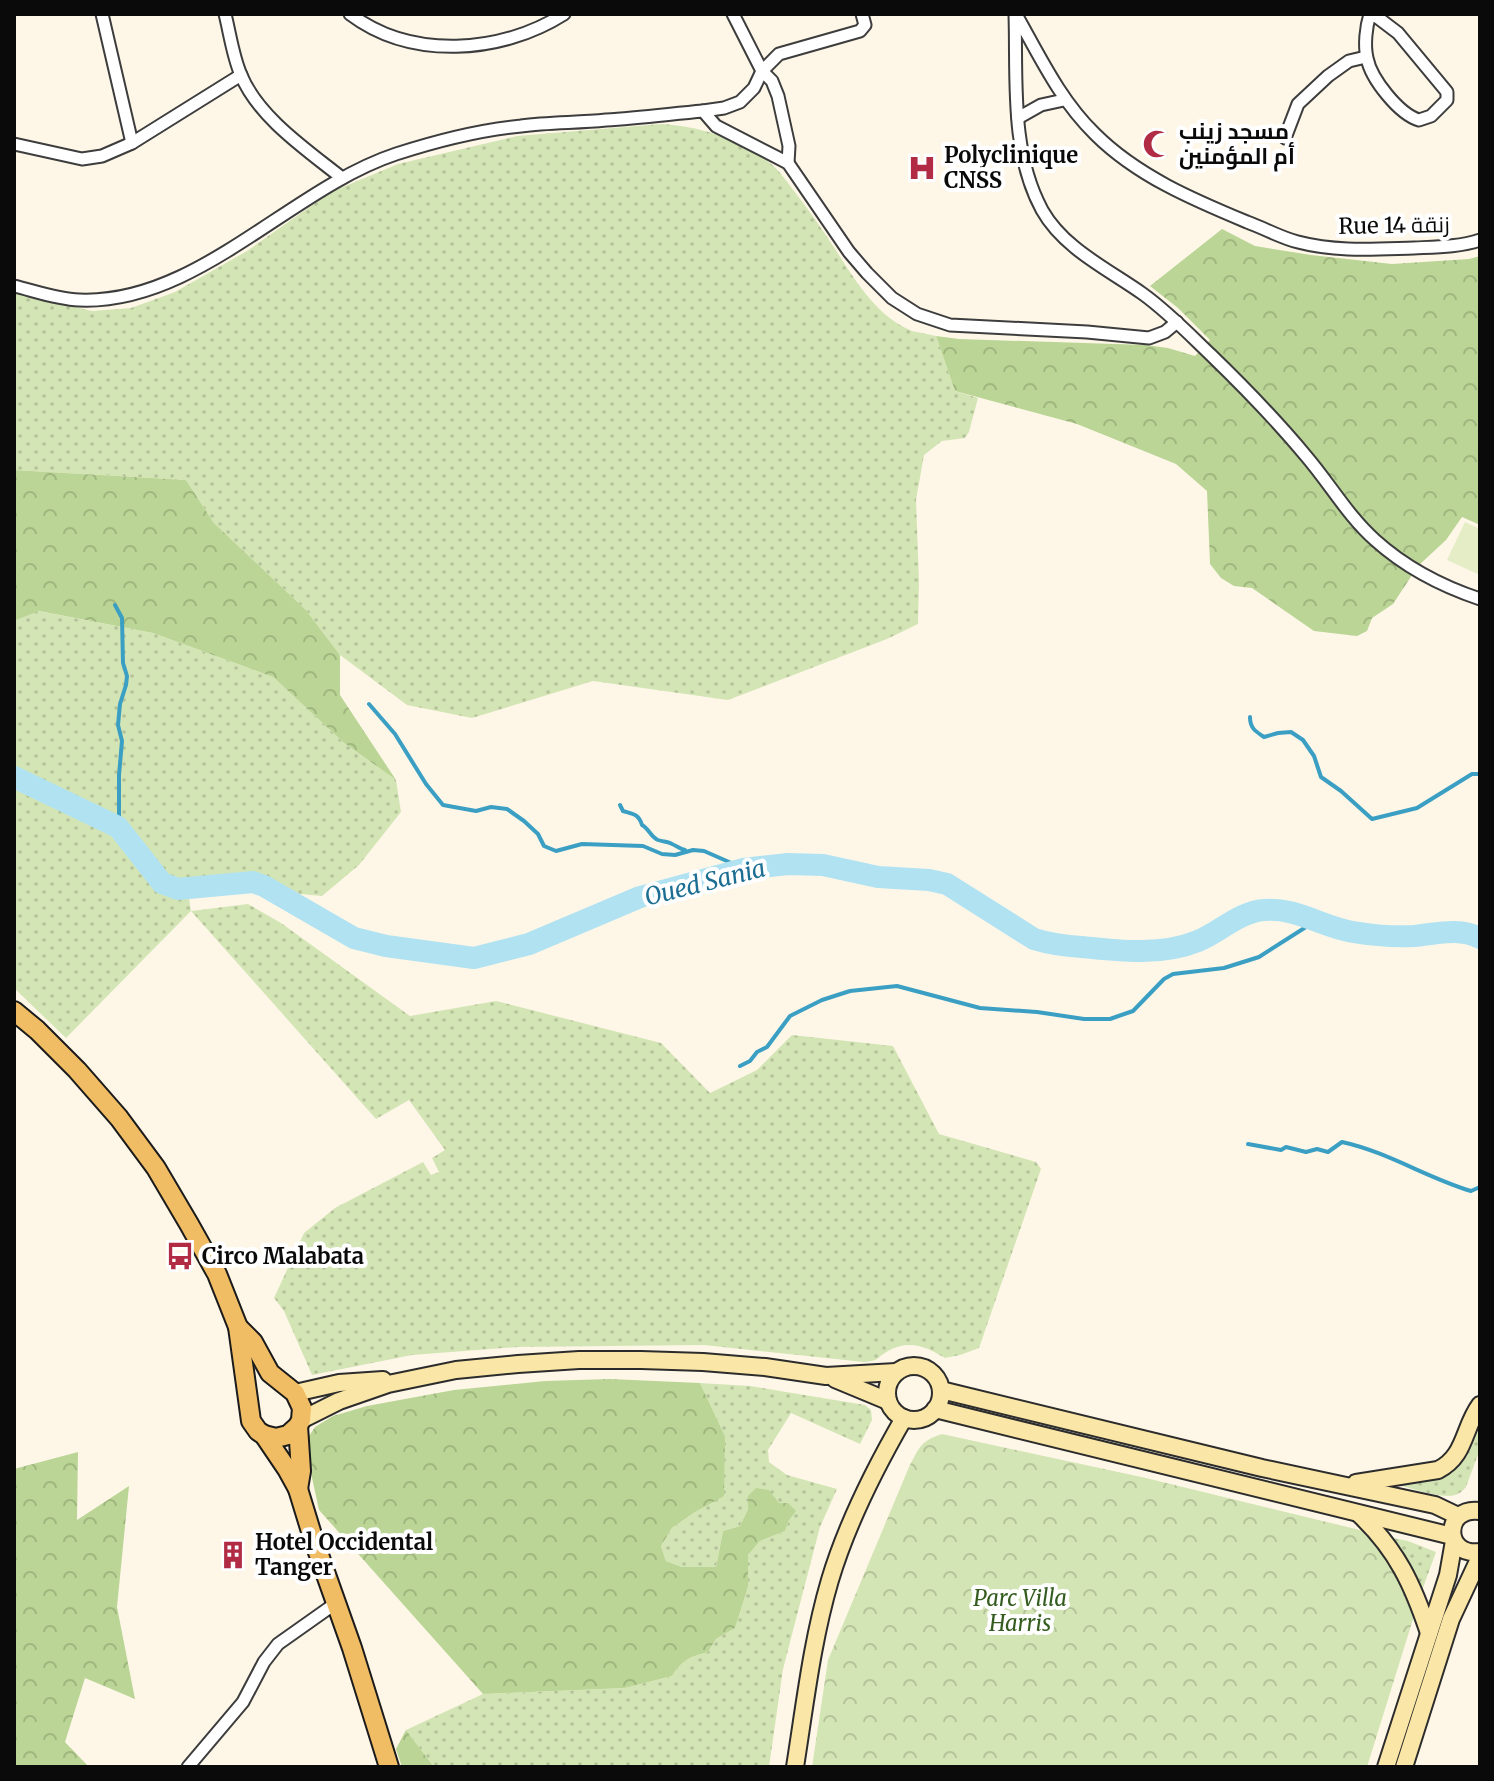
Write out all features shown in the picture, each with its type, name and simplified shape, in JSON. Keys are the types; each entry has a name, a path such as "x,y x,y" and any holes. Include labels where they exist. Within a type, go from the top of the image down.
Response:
{"main road":[{"path":"14,1011 77,1070 119,1118 156,1168 217,1274 238,1327 251,1421 264,1435 298,1489 389,1767"},
{"path":"238,1327 253,1342 270,1373 291,1391 302,1408 298,1489"},
{"path":"250,1408 260,1390 274,1385 291,1391"},
{"path":"264,1435 288,1435 299,1423"}],"street":[{"path":"102,14 132,143"},
{"path":"225,14 241,75 255,99 299,144 342,178"},
{"path":"350,14 380,33 407,42 438,47 508,38 546,25 564,14"},
{"path":"733,14 762,71 772,81 781,105 789,146 788,163"},
{"path":"14,286 79,300 140,291 197,268 342,178 392,155 432,143 520,126 724,108 740,102 754,88 762,71 779,54 860,31 865,25 862,14"},
{"name":"Rue 14 زنقة","path":"1018,118 1015,14 1064,100 1108,146 1138,169 1215,208 1297,242 1337,248 1428,247 1480,240"},
{"path":"1371,14 1398,33 1447,92 1447,100 1437,112 1419,120 1407,115 1371,71 1366,57 1366,35 1371,14"},
{"path":"1285,138 1298,104 1349,61 1366,57"},
{"path":"14,144 82,159 102,156 132,143 241,75"},
{"path":"1064,100 1041,105 1018,118 1027,177 1053,227 1075,248 1147,297 1177,322 1307,456 1372,538 1413,569 1438,583 1480,599"},
{"path":"703,111 716,126 788,163 849,252 892,298 917,314 950,325 1149,338 1165,332 1177,322"},
{"path":"299,1423 355,1394 456,1370 595,1360 703,1362 826,1376 896,1372 908,1366 921,1366 932,1373 941,1390 939,1403 931,1414 920,1419 904,1418 895,1413 888,1401 887,1388 896,1372"},
{"path":"826,1376 888,1401"},
{"path":"291,1391 361,1381 405,1381"},
{"path":"941,1390 1262,1468 1470,1512"},
{"path":"1345,1485 1438,1470 1445,1466 1458,1453 1480,1405"},
{"path":"935,1409 1358,1513 1453,1539 1463,1551 1480,1554 1451,1619 1404,1767"},
{"path":"795,1767 816,1636 830,1579 874,1470 904,1418"},
{"path":"1386,1767 1448,1575 1452,1528 1470,1512 1480,1492"},
{"path":"1358,1513 1400,1563 1429,1633"},
{"path":"188,1767 243,1702 264,1662 278,1644 336,1603"}],"green space":[{"path":"661,124 718,135 745,147 773,166 809,211 872,301 897,323 912,331 936,336 955,391 978,398 965,438 942,441 924,455 916,500 918,624 887,639 728,700 593,681 472,718 407,705 340,655 306,610 214,523 186,480 14,470 14,292 92,311 131,308 175,292 247,251 331,192 398,164 517,136"},
{"path":"1222,229 1255,246 1392,264 1480,256 1480,525 1462,517 1446,540 1418,566 1393,604 1372,618 1367,631 1357,636 1314,631 1252,588 1234,586 1221,578 1210,564 1207,491 1176,464 1077,424 955,391 936,336 1146,345 1195,356 1210,340 1150,286"},
{"path":"14,470 186,480 214,523 306,610 340,655 340,695 396,780 343,742 273,677 153,633 39,611 14,621"},
{"path":"1465,522 1480,529 1480,575 1447,560"},
{"path":"38,611 153,633 273,677 343,742 396,780 401,812 359,865 322,896 289,893 259,877 247,875 186,878 191,911 66,1038 14,988 14,621"},
{"path":"248,904 281,923 410,1016 496,1001 661,1043 710,1093 757,1070 792,1035 893,1046 939,1134 1036,1162 1041,1169 979,1348 945,1358 925,1348 903,1345 876,1360 864,1362 704,1345 518,1347 412,1355 312,1375 284,1311 274,1298 304,1233 335,1208 423,1162 431,1175 439,1172 432,1158 445,1150 409,1100 376,1119 191,911"},
{"path":"610,1379 700,1383 725,1436 724,1496 672,1528 661,1546 666,1561 682,1567 716,1567 723,1531 740,1526 748,1509 748,1496 756,1488 769,1490 779,1503 788,1503 796,1511 785,1531 760,1541 748,1555 748,1587 735,1628 716,1639 708,1652 683,1662 672,1676 625,1688 483,1694 319,1510 306,1450 307,1439 315,1427 333,1416 367,1406 454,1390 545,1381"},
{"path":"700,1383 750,1386 865,1405 871,1410 872,1420 860,1444 791,1413 768,1450 769,1462 787,1475 837,1489 820,1527 783,1669 769,1767 434,1767 406,1730 483,1694 625,1688 672,1676 683,1662 708,1652 716,1639 735,1628 748,1587 748,1555 760,1541 785,1531 789,1520 780,1503 748,1496 748,1509 740,1526 723,1531 716,1567 682,1567 666,1561 661,1546 672,1528 695,1512 725,1436"},
{"path":"1480,1413 1480,1449 1466,1487 1461,1492 1442,1496 1396,1484 1435,1475"},
{"name":"Parc Villa Harris","path":"942,1434 1146,1478 1364,1531 1383,1550 1407,1593 1414,1616 1367,1767 812,1767 828,1660 909,1467 921,1446"},
{"path":"78,1452 77,1520 129,1486 117,1607 135,1699 85,1678 65,1742 89,1767 14,1767 14,1469"},
{"path":"1388,1537 1436,1552 1420,1596"},
{"path":"406,1730 434,1767 402,1767 396,1749"}],"waterway":[{"path":"115,605 122,618 123,663 127,676 118,725 122,741 119,829"},
{"path":"369,704 395,734 443,805 476,811 491,807 507,809 538,834 544,846 556,851 582,844 643,846 662,854 675,855 693,850 704,851 745,869"},
{"path":"1250,717 1254,729 1264,737 1291,732 1303,740 1314,756 1321,777 1372,819 1417,808 1472,774 1480,774"},
{"name":"Oued Sania","path":"14,777 118,827 162,883 178,889 253,882 354,938 386,946 474,958 529,944 640,897 743,869 788,864 823,865 878,877 947,884 1034,939 1070,946 1126,951 1170,949 1198,941 1238,918 1264,910 1287,911 1342,929 1383,936 1456,932 1480,938"},
{"path":"620,805 623,811 637,817 656,839 685,850"},
{"path":"740,1066 767,1047 790,1016 822,1000 850,991 897,986 980,1008 1110,1019 1133,1011 1164,979 1173,974 1224,968 1259,957 1317,920"},
{"path":"1248,1144 1281,1150 1286,1147 1306,1152 1317,1149 1328,1152 1342,1142 1471,1191 1480,1187"}],"place":[{"name":"مسجد زينب أم المؤمنين","path":"1157,144"},
{"name":"Polyclinique CNSS","path":"922,168"},
{"name":"Circo Malabata","path":"180,1256"},
{"name":"Hotel Occidental Tanger","path":"233,1555"}]}
